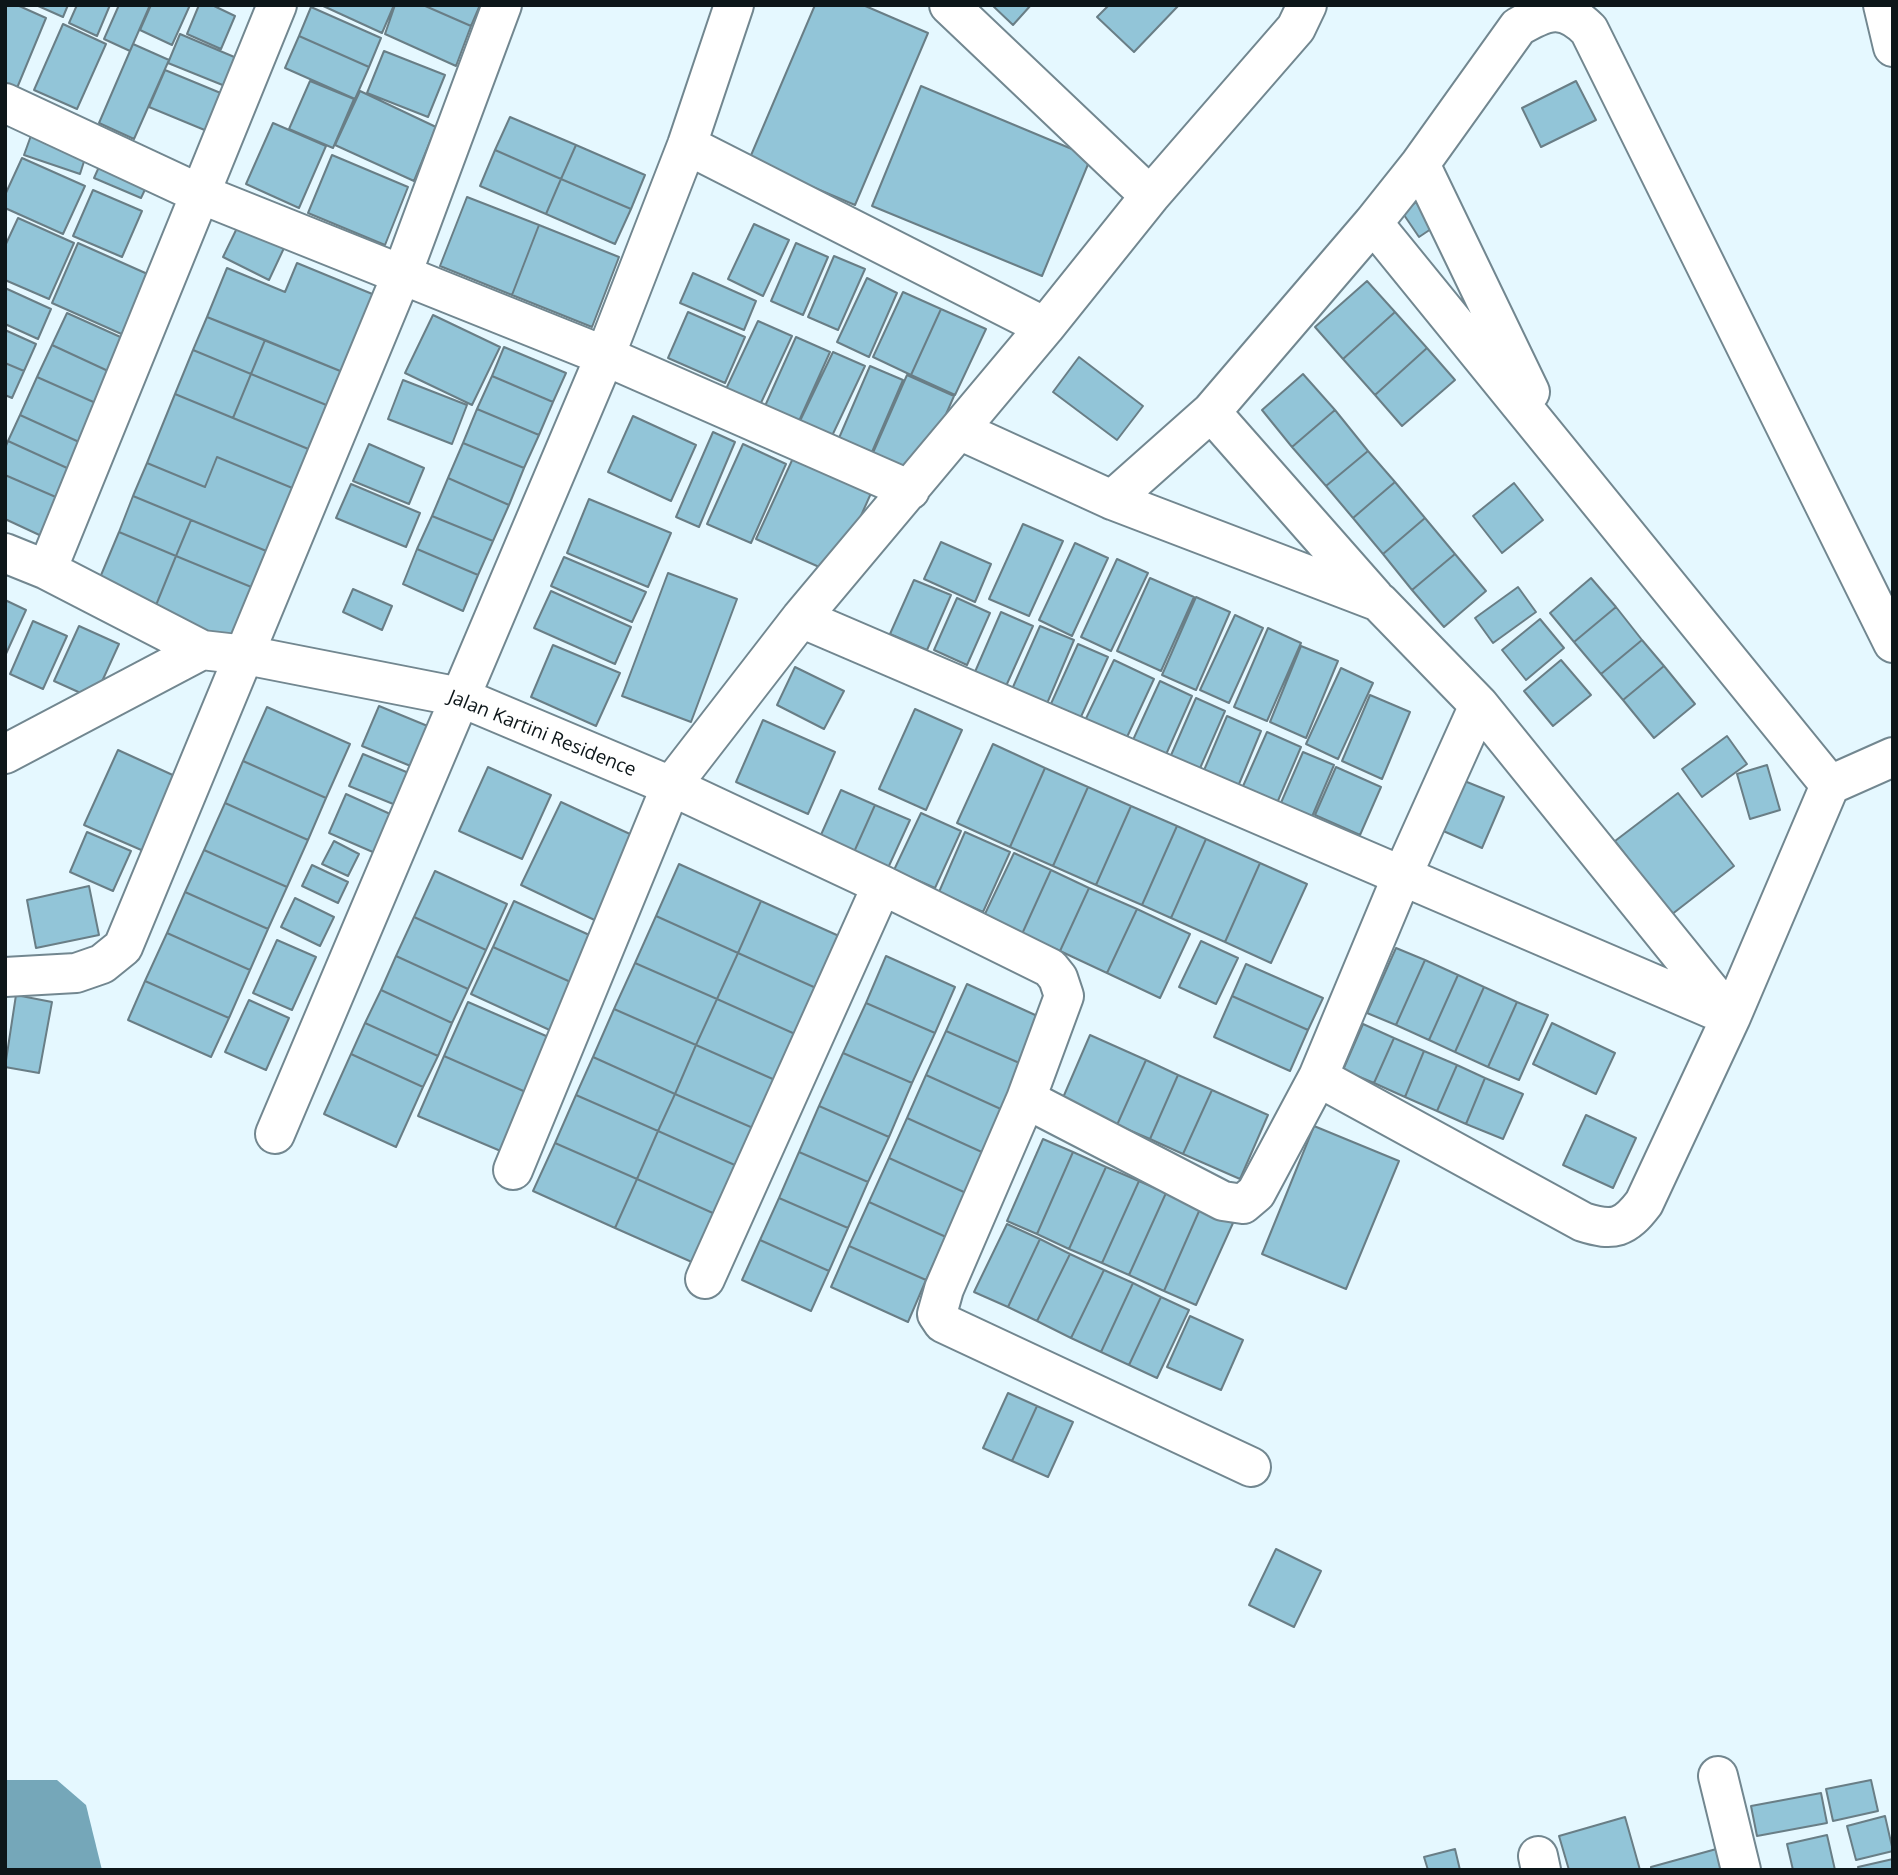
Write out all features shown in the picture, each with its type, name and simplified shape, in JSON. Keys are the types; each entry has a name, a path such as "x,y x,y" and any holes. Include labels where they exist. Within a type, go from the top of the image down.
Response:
{"street":[{"path":"47,570 198,193 277,5"},
{"path":"5,976 76,973 102,964 123,947 402,274 502,5"},
{"path":"275,1134 605,356 687,145 734,5"},
{"path":"949,5 1150,196"},
{"path":"513,1170 671,786 801,618 1045,327 1150,196 1296,28 1307,5"},
{"path":"1883,5 1893,47"},
{"path":"1112,500 1211,412 1373,223 1420,164 1518,27 1540,14 1557,11 1577,18 1589,30 1893,643"},
{"path":"6,106 198,193 605,356 910,490"},
{"path":"687,145 1045,327"},
{"path":"1420,164 1558,450"},
{"path":"1373,223 1830,785"},
{"path":"1211,412 1379,602 1479,705 1731,1017"},
{"path":"959,430 1112,500 1379,602"},
{"path":"5,553 47,570 202,650"},
{"path":"801,618 1731,1017"},
{"path":"5,754 202,650"},
{"name":"Jalan Kartini Residence","path":"202,650 246,654 460,697 671,786 1050,968 1058,978 1064,996 1026,1099 944,1289 937,1314 943,1323 1251,1467"},
{"path":"1026,1099 1223,1201 1243,1204 1256,1193 1318,1077 1402,876 1479,705"},
{"path":"1318,1077 1583,1222 1604,1229 1630,1221 1644,1203 1731,1017 1830,785 1893,757"},
{"path":"705,1279 882,885"},
{"path":"1718,1776 1741,1870"}],"water":[{"path":"5,1780 57,1780 86,1805 102,1870 5,1870"}],"building":[{"path":"5,5 17,5 46,18 17,88 5,83"},
{"path":"36,5 68,5 63,17"},
{"path":"77,5 110,5 97,36 69,23"},
{"path":"119,5 150,5 130,51 104,39"},
{"path":"151,5 190,5 172,45 140,30"},
{"path":"199,5 212,5 235,16 221,49 187,34"},
{"path":"321,5 394,5 382,33"},
{"path":"395,5 423,5 471,26 456,66 385,34"},
{"path":"423,5 480,5 471,26"},
{"path":"815,5 863,5 928,33 855,205 749,160"},
{"path":"992,5 1031,5 1013,25"},
{"path":"1109,5 1179,5 1134,52 1097,17"},
{"path":"311,7 381,38 369,67 299,36"},
{"path":"63,24 106,44 77,109 34,90"},
{"path":"180,34 239,59 225,86 168,63"},
{"path":"299,36 369,67 355,99 285,68"},
{"path":"133,44 169,60 134,139 99,123"},
{"path":"384,51 445,75 428,117 367,93"},
{"path":"165,70 223,94 207,131 149,107"},
{"path":"310,81 354,99 333,148 289,129"},
{"path":"1576,81 1596,120 1541,147 1522,108"},
{"path":"921,86 1091,157 1042,276 872,206"},
{"path":"360,91 436,127 414,181 335,145"},
{"path":"510,117 576,145 561,179 495,150"},
{"path":"273,123 326,146 299,208 246,184"},
{"path":"33,130 88,149 80,174 24,155"},
{"path":"576,145 645,175 631,209 561,179"},
{"path":"495,150 561,179 546,214 480,186"},
{"path":"332,155 408,187 385,245 308,213"},
{"path":"22,158 85,186 63,234 5,208 5,195"},
{"path":"103,158 150,179 141,198 94,178"},
{"path":"561,179 631,209 615,244 546,214"},
{"path":"93,190 142,211 122,257 73,236"},
{"path":"467,197 539,225 512,295 440,266"},
{"path":"1422,198 1440,223 1419,237 1402,212"},
{"path":"18,218 74,243 49,299 5,280 5,246"},
{"path":"754,224 789,240 763,296 728,279"},
{"path":"539,225 619,257 592,327 512,295"},
{"path":"238,226 284,248 269,280 223,257"},
{"path":"78,243 161,280 135,340 52,303"},
{"path":"796,243 828,257 803,315 771,301"},
{"path":"834,256 865,269 838,330 808,317"},
{"path":"297,263 382,298 350,375 207,317 227,268 285,292"},
{"path":"693,273 756,301 744,330 680,303"},
{"path":"867,278 897,293 869,357 837,342"},
{"path":"1367,281 1395,312 1343,359 1315,327"},
{"path":"5,288 51,309 38,339 5,324"},
{"path":"903,292 941,309 911,375 873,357"},
{"path":"941,309 986,329 955,395 911,375"},
{"path":"688,312 745,337 725,383 668,358"},
{"path":"1395,312 1427,348 1375,395 1343,359"},
{"path":"67,313 136,344 121,377 52,345"},
{"path":"433,315 500,347 472,405 405,373"},
{"path":"207,317 265,340 251,374 193,350"},
{"path":"758,321 792,336 760,405 726,389"},
{"path":"5,330 36,344 24,371 5,363"},
{"path":"796,337 830,352 799,421 765,406"},
{"path":"265,340 350,375 336,409 251,374"},
{"path":"52,345 121,377 107,408 37,377"},
{"path":"504,347 566,373 553,402 492,376"},
{"path":"1427,348 1455,380 1402,426 1375,395"},
{"path":"193,350 251,374 233,418 175,394"},
{"path":"833,352 865,366 831,438 799,423"},
{"path":"1079,357 1143,406 1117,440 1053,392"},
{"path":"5,363 24,371 12,398 5,395"},
{"path":"870,366 903,380 872,452 839,438"},
{"path":"251,374 336,409 318,453 233,418"},
{"path":"1303,374 1335,410 1292,447 1262,410"},
{"path":"907,375 954,396 919,476 872,455"},
{"path":"492,376 553,402 539,435 477,409"},
{"path":"37,377 107,408 90,447 20,415"},
{"path":"403,380 467,405 452,444 388,419"},
{"path":"175,394 318,453 302,492 217,457 205,487 147,463"},
{"path":"477,409 539,435 524,468 463,443"},
{"path":"1335,410 1368,451 1326,486 1292,447"},
{"path":"20,415 90,447 78,473 8,441"},
{"path":"633,416 696,445 671,501 608,472"},
{"path":"713,432 735,442 699,527 676,517"},
{"path":"8,441 78,473 65,501 5,475 5,448"},
{"path":"463,443 524,468 509,505 448,478"},
{"path":"369,444 424,468 409,504 353,481"},
{"path":"743,444 786,464 751,543 707,524"},
{"path":"1368,451 1395,482 1353,518 1326,486"},
{"path":"794,456 872,491 835,574 756,539"},
{"path":"217,457 302,492 276,555 133,496 147,463 205,487"},
{"path":"5,475 65,501 48,539 5,519"},
{"path":"448,478 509,505 493,541 432,516"},
{"path":"1395,482 1425,518 1383,554 1353,518"},
{"path":"1514,483 1543,520 1502,553 1473,516"},
{"path":"351,484 420,513 406,547 336,518"},
{"path":"133,496 191,520 176,556 119,532"},
{"path":"589,499 671,533 648,587 567,553"},
{"path":"432,516 493,541 478,575 417,549"},
{"path":"1425,518 1455,554 1412,590 1383,554"},
{"path":"191,520 276,555 261,591 176,556"},
{"path":"1023,524 1063,541 1029,616 989,599"},
{"path":"119,532 176,556 152,615 94,592"},
{"path":"941,542 991,564 975,602 924,579"},
{"path":"1075,543 1108,558 1072,636 1039,620"},
{"path":"417,549 478,575 463,611 403,584"},
{"path":"1455,554 1486,591 1444,627 1412,590"},
{"path":"176,556 261,591 236,650 152,615"},
{"path":"564,557 646,592 632,622 551,586"},
{"path":"1117,559 1148,573 1111,651 1081,637"},
{"path":"668,573 737,599 691,722 622,696"},
{"path":"1150,578 1194,597 1161,671 1117,651"},
{"path":"1591,578 1616,607 1574,642 1550,613"},
{"path":"914,580 951,595 927,650 890,634"},
{"path":"1518,587 1536,612 1493,643 1475,618"},
{"path":"353,589 392,606 382,630 343,612"},
{"path":"551,591 631,627 615,664 534,628"},
{"path":"1196,597 1230,612 1196,690 1162,675"},
{"path":"957,598 990,613 967,665 934,650"},
{"path":"5,600 26,610 5,656"},
{"path":"1616,607 1642,640 1601,674 1574,642"},
{"path":"1001,612 1033,626 1002,695 971,681"},
{"path":"1235,615 1263,628 1229,703 1200,690"},
{"path":"1540,619 1564,648 1526,680 1502,650"},
{"path":"33,621 67,636 43,689 10,674"},
{"path":"79,626 119,644 94,699 54,681"},
{"path":"1040,626 1074,640 1040,720 1005,705"},
{"path":"1268,628 1301,643 1267,721 1234,707"},
{"path":"1642,640 1664,666 1623,700 1601,674"},
{"path":"1078,644 1108,657 1075,730 1045,717"},
{"path":"553,645 620,673 596,726 531,697"},
{"path":"1301,646 1338,661 1306,738 1270,722"},
{"path":"1114,660 1154,679 1121,750 1080,731"},
{"path":"1561,660 1591,695 1553,726 1524,691"},
{"path":"1664,666 1695,704 1654,738 1623,700"},
{"path":"795,667 844,691 824,729 777,705"},
{"path":"1341,668 1373,683 1338,759 1306,744"},
{"path":"1160,681 1192,696 1160,768 1127,753"},
{"path":"1370,695 1410,712 1382,779 1342,761"},
{"path":"1196,698 1225,711 1194,782 1165,769"},
{"path":"379,706 430,727 413,767 362,746"},
{"path":"267,707 350,744 326,798 243,761"},
{"path":"915,709 962,730 926,810 879,789"},
{"path":"1227,716 1261,731 1234,796 1199,782"},
{"path":"763,720 835,752 808,814 736,782"},
{"path":"1267,732 1301,747 1271,817 1236,802"},
{"path":"1727,736 1747,764 1702,797 1682,769"},
{"path":"993,744 1045,768 1010,847 957,823"},
{"path":"118,750 188,782 155,856 84,825"},
{"path":"1303,752 1334,765 1308,826 1277,812"},
{"path":"363,754 416,776 403,808 349,786"},
{"path":"243,761 326,798 308,840 225,803"},
{"path":"1767,765 1780,810 1750,819 1737,774"},
{"path":"488,767 551,795 522,859 459,831"},
{"path":"1336,767 1381,787 1360,835 1315,815"},
{"path":"1045,768 1088,787 1053,866 1010,847"},
{"path":"1462,780 1504,797 1482,848 1441,830"},
{"path":"1088,787 1131,806 1096,885 1053,866"},
{"path":"841,790 875,805 854,852 820,837"},
{"path":"1678,793 1734,866 1671,915 1615,841"},
{"path":"346,794 399,818 382,856 329,833"},
{"path":"561,802 645,841 605,925 521,885"},
{"path":"225,803 308,840 287,887 204,850"},
{"path":"875,805 910,820 888,868 854,852"},
{"path":"1131,806 1177,826 1142,905 1096,885"},
{"path":"921,813 961,831 935,888 894,870"},
{"path":"1177,826 1206,839 1171,918 1142,905"},
{"path":"87,832 131,851 113,891 70,872"},
{"path":"965,832 1010,852 983,912 939,892"},
{"path":"1206,839 1260,863 1225,942 1171,918"},
{"path":"334,841 359,854 348,876 322,864"},
{"path":"204,850 287,887 268,929 185,892"},
{"path":"1014,853 1051,870 1022,934 984,916"},
{"path":"1260,863 1307,884 1271,963 1225,942"},
{"path":"679,864 761,901 738,953 656,916"},
{"path":"312,865 348,882 338,903 302,886"},
{"path":"1051,870 1089,888 1060,951 1022,934"},
{"path":"435,871 507,904 486,950 414,917"},
{"path":"89,886 99,935 36,948 27,900"},
{"path":"1089,888 1137,909 1107,973 1060,951"},
{"path":"185,892 268,929 250,970 167,933"},
{"path":"295,898 334,917 320,946 281,927"},
{"path":"514,901 596,938 575,984 493,947"},
{"path":"761,901 839,936 816,988 738,953"},
{"path":"1137,909 1190,934 1160,998 1107,973"},
{"path":"656,916 738,953 717,999 635,963"},
{"path":"414,917 486,950 468,989 396,956"},
{"path":"167,933 250,970 229,1018 145,981"},
{"path":"277,940 316,957 292,1010 253,993"},
{"path":"1201,941 1238,958 1216,1004 1179,987"},
{"path":"493,947 575,984 554,1032 471,994"},
{"path":"1396,948 1425,960 1396,1025 1367,1013"},
{"path":"738,953 816,988 795,1034 717,999"},
{"path":"396,956 468,989 452,1023 381,990"},
{"path":"886,956 955,987 935,1033 866,1003"},
{"path":"1425,960 1458,975 1429,1040 1396,1025"},
{"path":"635,963 717,999 696,1045 614,1009"},
{"path":"1246,964 1323,998 1308,1030 1232,996"},
{"path":"1458,975 1484,987 1455,1052 1429,1040"},
{"path":"145,981 229,1018 211,1057 128,1020"},
{"path":"967,984 1044,1019 1024,1065 946,1031"},
{"path":"1484,987 1517,1002 1488,1067 1455,1052"},
{"path":"381,990 452,1023 438,1056 365,1023"},
{"path":"16,995 52,1002 39,1073 5,1067"},
{"path":"1232,996 1308,1030 1290,1071 1214,1037"},
{"path":"717,999 795,1034 775,1080 696,1045"},
{"path":"249,1000 289,1018 266,1070 225,1052"},
{"path":"468,1002 553,1039 528,1093 444,1056"},
{"path":"1517,1002 1548,1015 1519,1080 1488,1067"},
{"path":"866,1003 935,1033 912,1083 843,1053"},
{"path":"614,1009 696,1045 675,1094 593,1057"},
{"path":"365,1023 438,1056 423,1087 351,1054"},
{"path":"1552,1023 1615,1053 1596,1094 1533,1064"},
{"path":"1363,1024 1394,1038 1374,1083 1343,1070"},
{"path":"946,1031 1024,1065 1003,1110 926,1075"},
{"path":"1090,1035 1146,1060 1117,1125 1062,1100"},
{"path":"1394,1038 1424,1051 1405,1097 1374,1083"},
{"path":"696,1045 775,1080 753,1128 675,1094"},
{"path":"1424,1051 1457,1065 1437,1111 1405,1097"},
{"path":"843,1053 912,1083 889,1137 819,1106"},
{"path":"351,1054 423,1087 396,1147 324,1114"},
{"path":"444,1056 528,1093 503,1152 418,1116"},
{"path":"593,1057 675,1094 658,1131 576,1095"},
{"path":"1146,1060 1178,1075 1150,1139 1117,1125"},
{"path":"1457,1065 1485,1078 1466,1124 1437,1111"},
{"path":"926,1075 1003,1110 984,1153 907,1118"},
{"path":"1178,1075 1212,1090 1183,1154 1150,1139"},
{"path":"1485,1078 1523,1094 1503,1139 1466,1124"},
{"path":"1212,1090 1268,1115 1240,1179 1183,1154"},
{"path":"675,1094 753,1128 737,1166 658,1131"},
{"path":"576,1095 658,1131 637,1179 555,1143"},
{"path":"819,1106 889,1137 868,1182 799,1152"},
{"path":"1586,1115 1636,1138 1613,1188 1563,1165"},
{"path":"907,1118 984,1153 966,1193 889,1158"},
{"path":"1314,1126 1399,1161 1346,1289 1262,1254"},
{"path":"658,1131 737,1166 715,1214 637,1179"},
{"path":"1043,1139 1073,1152 1037,1234 1007,1221"},
{"path":"555,1143 637,1179 615,1228 533,1191"},
{"path":"799,1152 868,1182 848,1228 779,1198"},
{"path":"1073,1152 1106,1167 1069,1249 1037,1234"},
{"path":"889,1158 966,1193 946,1237 869,1202"},
{"path":"1106,1167 1139,1181 1102,1263 1069,1249"},
{"path":"637,1179 715,1214 694,1263 615,1228"},
{"path":"1139,1181 1166,1193 1129,1275 1102,1263"},
{"path":"1166,1193 1200,1209 1164,1291 1129,1275"},
{"path":"779,1198 848,1228 829,1271 760,1240"},
{"path":"869,1202 946,1237 926,1280 849,1246"},
{"path":"1200,1209 1233,1223 1196,1305 1164,1291"},
{"path":"1007,1224 1040,1239 1008,1307 974,1292"},
{"path":"1040,1239 1070,1254 1037,1321 1008,1307"},
{"path":"760,1240 829,1271 811,1311 742,1280"},
{"path":"849,1246 926,1280 908,1322 831,1287"},
{"path":"1070,1254 1104,1270 1071,1338 1037,1321"},
{"path":"1104,1270 1133,1283 1101,1352 1071,1338"},
{"path":"1133,1283 1161,1297 1129,1365 1101,1352"},
{"path":"1161,1297 1189,1310 1157,1378 1129,1365"},
{"path":"1190,1316 1243,1340 1221,1390 1167,1367"},
{"path":"1008,1393 1037,1406 1012,1461 983,1448"},
{"path":"1037,1406 1073,1422 1048,1477 1012,1461"},
{"path":"1276,1549 1321,1571 1294,1627 1249,1605"},
{"path":"1871,1780 1878,1811 1833,1821 1826,1789"},
{"path":"1821,1793 1827,1823 1757,1836 1751,1806"},
{"path":"1885,1816 1893,1851 1856,1860 1847,1826"},
{"path":"1625,1817 1640,1870 1569,1870 1559,1836"},
{"path":"1827,1835 1835,1870 1793,1870 1787,1844"},
{"path":"1720,1848 1726,1870 1651,1870 1651,1867"},
{"path":"1455,1849 1460,1870 1428,1870 1424,1857"},
{"path":"1893,1859 1893,1870 1859,1870 1858,1867"}]}
